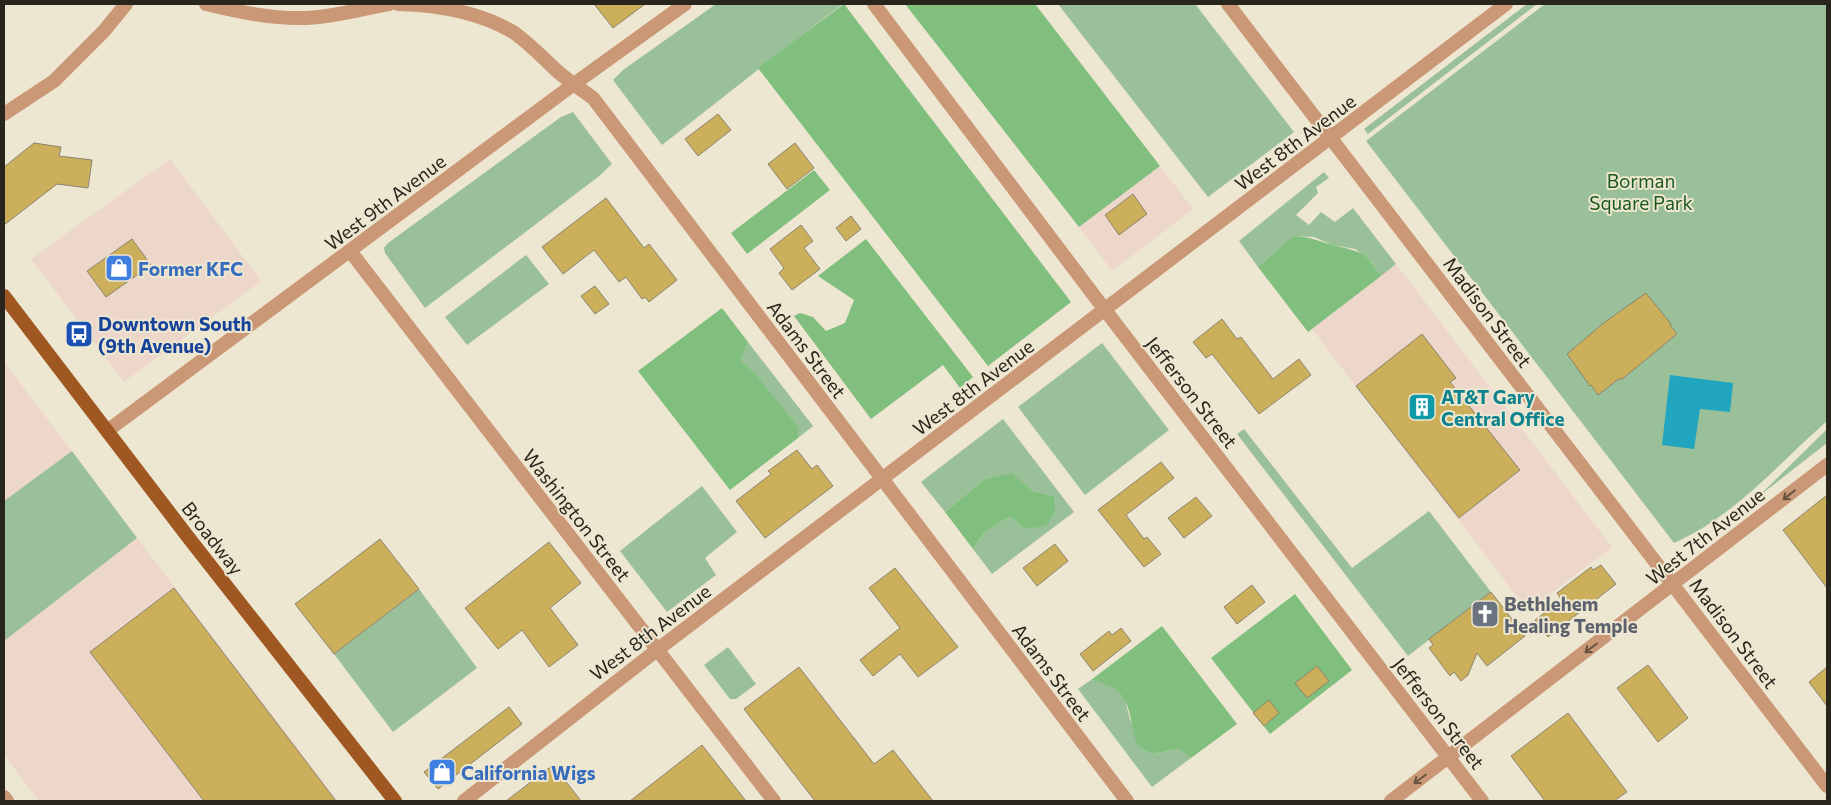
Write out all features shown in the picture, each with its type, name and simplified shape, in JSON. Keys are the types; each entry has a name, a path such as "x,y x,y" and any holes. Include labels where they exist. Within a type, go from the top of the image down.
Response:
{"main road":[{"name":"Broadway","path":"4,296 395,801"}],"street":[{"path":"4,114 54,81 104,30 126,4"},
{"path":"206,4 266,16 306,18 389,4"},
{"name":"Adams Street","path":"398,4 420,4 452,10 500,26 527,43 593,98 1127,801"},
{"name":"West 9th Avenue","path":"107,431 574,84 685,4"},
{"name":"Jefferson Street","path":"874,4 1482,801"},
{"name":"Madison Street","path":"1228,4 1827,786"},
{"name":"West 8th Avenue","path":"464,801 657,650 1506,4"},
{"name":"Washington Street","path":"350,252 774,801"},
{"name":"West 7th Avenue","path":"1391,801 1827,465"},
{"path":"4,797 7,801"}],"shaded area":[{"path":"170,159 261,281 124,382 31,259"},
{"path":"1160,166 1193,209 1112,271 1079,227"},
{"path":"1396,264 1612,547 1528,611 1312,329"},
{"path":"4,362 72,451 4,501"},
{"path":"137,538 338,801 39,801 4,755 4,641"}],"green space":[{"path":"716,4 843,4 662,145 613,80 623,70"},
{"path":"844,4 1071,302 988,366 758,68"},
{"path":"905,4 1035,4 1160,166 1079,227"},
{"path":"1058,4 1195,4 1294,132 1208,197"},
{"path":"1527,4 1537,4 1368,134 1364,129"},
{"name":"Borman Square Park","path":"1545,4 1827,4 1827,421 1736,504 1717,519 1674,543 1366,141"},
{"path":"573,112 612,164 598,177 425,308 385,253 384,248 388,243 561,117"},
{"path":"814,170 830,190 747,254 731,233"},
{"path":"1324,172 1329,178 1316,187 1318,193 1296,215 1309,225 1321,212 1335,222 1353,208 1396,264 1381,276 1372,262 1355,249 1332,245 1314,237 1295,236 1258,267 1239,241"},
{"path":"1294,236 1310,238 1361,254 1371,262 1381,276 1308,332 1258,267"},
{"path":"866,239 973,377 960,388 943,365 871,419 794,316 800,313 813,317 826,331 845,323 854,300 818,276"},
{"path":"526,255 549,284 467,345 445,317"},
{"path":"722,308 748,342 741,361 756,375 799,428 798,438 730,490 638,371"},
{"path":"748,342 813,426 798,438 799,428 741,361"},
{"path":"1102,343 1169,430 1085,495 1018,407"},
{"path":"1003,419 1074,512 992,574 973,549 984,533 1009,517 1025,529 1054,496 983,480 945,512 921,482"},
{"path":"1244,429 1352,568 1429,511 1491,592 1408,656 1237,434"},
{"path":"1827,429 1827,443 1759,496"},
{"path":"72,451 137,538 4,641 4,501"},
{"path":"1012,473 1032,491 1054,496 1055,512 1046,526 1025,529 1009,517 984,533 973,549 945,512 983,480"},
{"path":"702,486 737,532 705,558 716,575 667,612 620,551"},
{"path":"419,589 477,668 393,732 334,654"},
{"path":"1295,594 1352,670 1270,734 1211,658"},
{"path":"1162,626 1237,724 1191,758 1178,749 1152,754 1137,745 1126,702 1114,689 1091,680"},
{"path":"728,647 756,684 736,699 730,699 704,665"},
{"path":"1091,680 1108,683 1124,695 1130,720 1152,754 1178,749 1191,758 1152,787 1078,689"}],"water":[{"path":"1670,375 1733,383 1730,412 1700,409 1694,449 1662,445"}],"building":[{"path":"594,4 645,4 613,28"},
{"path":"718,114 731,130 698,156 685,139"},
{"path":"34,143 61,147 59,156 92,160 88,188 57,184 4,225 4,167"},
{"path":"795,143 814,168 787,189 768,164"},
{"path":"1133,194 1147,214 1119,235 1105,215"},
{"path":"606,198 644,248 649,244 677,280 649,302 645,297 642,299 626,277 619,282 594,250 563,274 542,247"},
{"path":"851,216 861,229 846,241 836,228"},
{"path":"801,225 813,241 804,248 820,269 792,290 779,273 784,268 770,249"},
{"name":"Former KFC","path":"132,239 151,265 106,297 87,271"},
{"path":"595,286 609,304 595,314 581,296"},
{"path":"1646,293 1677,334 1621,380 1620,378 1598,395 1567,354 1605,322"},
{"path":"1222,319 1237,339 1241,337 1273,379 1299,359 1311,375 1259,414 1212,354 1206,358 1193,342"},
{"name":"AT&T Gary Central Office","path":"1422,334 1456,378 1450,382 1520,470 1459,518 1356,386"},
{"path":"797,450 812,469 817,465 833,486 765,538 736,501 771,474 768,471"},
{"path":"1161,462 1174,478 1126,515 1144,539 1147,537 1161,554 1144,567 1098,510"},
{"path":"1827,495 1827,588 1783,530"},
{"path":"1196,497 1212,516 1184,538 1168,518"},
{"path":"380,539 419,589 334,654 295,604"},
{"path":"549,542 581,583 550,608 578,645 549,667 522,630 498,649 465,608"},
{"path":"1055,544 1068,561 1037,586 1023,568"},
{"path":"1601,565 1616,584 1548,637 1535,620 1562,600 1557,593 1591,567 1593,570"},
{"path":"895,568 958,647 918,677 900,654 873,676 860,660 900,628 869,588"},
{"path":"1252,585 1265,602 1237,624 1224,607"},
{"path":"174,588 336,801 204,801 90,652"},
{"name":"Bethlehem Healing Temple","path":"1491,592 1525,636 1487,666 1477,653 1468,675 1461,681 1454,672 1450,676 1429,648 1433,645 1429,639"},
{"path":"1121,628 1131,641 1093,671 1080,654 1109,631 1112,635"},
{"path":"1648,665 1688,718 1658,742 1617,688"},
{"path":"1317,666 1329,681 1307,698 1295,683"},
{"path":"799,667 874,764 893,750 933,801 815,801 744,709"},
{"path":"1827,667 1827,706 1809,682"},
{"path":"1269,700 1279,713 1264,726 1253,713"},
{"path":"509,707 522,724 438,789 424,772"},
{"path":"1568,713 1627,792 1614,801 1545,801 1511,756"},
{"path":"702,745 746,801 630,801"},
{"path":"553,765 581,801 506,801"}],"place":[{"name":"Former KFC","path":"119,268"},
{"name":"Downtown South (9th Avenue)","path":"79,334"},
{"name":"AT&T Gary Central Office","path":"1422,407"},
{"name":"Bethlehem Healing Temple","path":"1485,614"},
{"name":"California Wigs","path":"442,772"}]}
